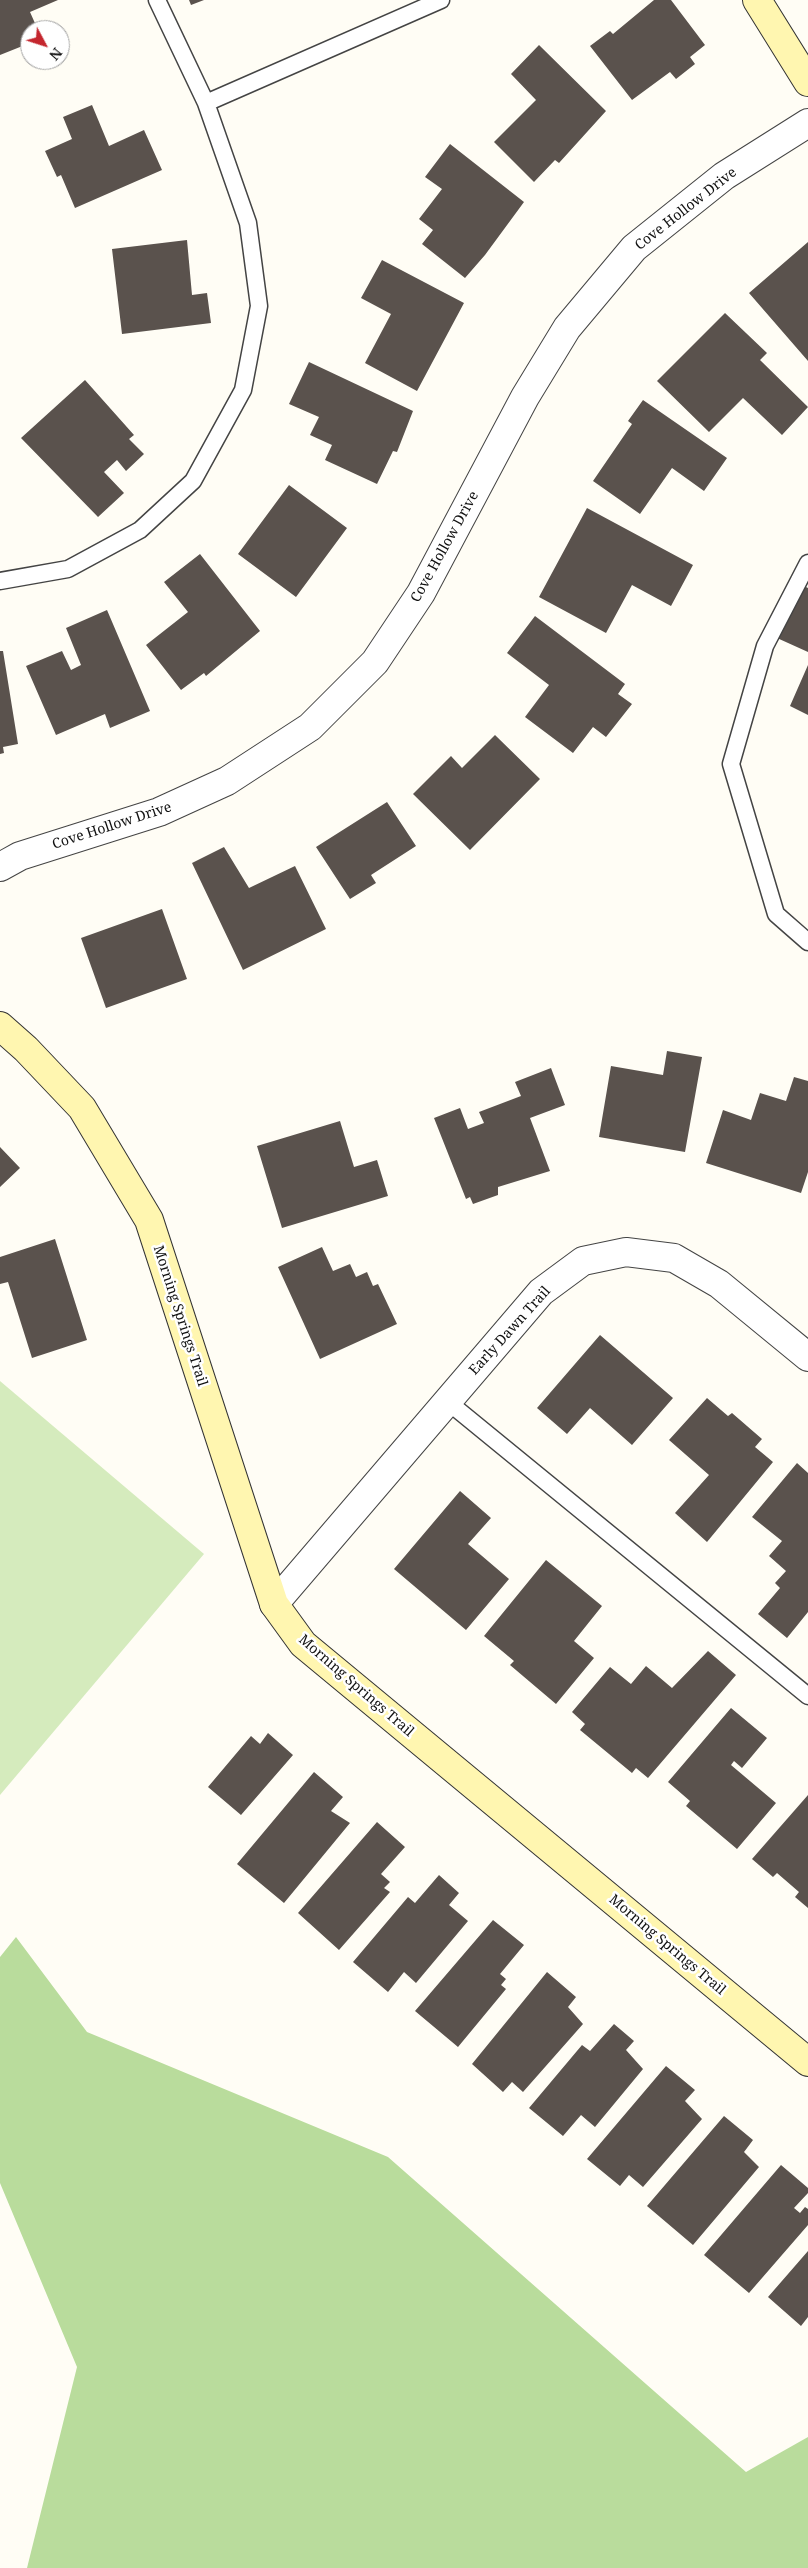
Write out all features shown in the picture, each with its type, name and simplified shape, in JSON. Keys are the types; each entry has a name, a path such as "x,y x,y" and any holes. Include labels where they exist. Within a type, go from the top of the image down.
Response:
{"street":[{"path":"757,0 808,82"},
{"name":"Cove Hollow Drive","path":"0,867 20,856 159,812 202,793 227,781 310,727 375,662 422,594 525,397 567,328 634,248 724,176 808,123"},
{"name":"Morning Springs Trail","path":"0,1026 26,1049 82,1108 149,1220 274,1604 303,1644 808,2062"},
{"name":"Early Dawn Trail","path":"274,1604 541,1292 583,1261 626,1252 674,1258 719,1284 808,1357"}],"lane":[{"path":"0,581 68,569 140,530 193,481 243,390 259,306 248,223 206,103 157,0"},
{"path":"206,103 441,0"},
{"path":"808,563 765,646 731,764 776,914 808,942"},
{"path":"447,1401 808,1696"}],"green space":[{"path":"0,1381 204,1554 0,1795"},
{"path":"16,1937 87,2032 388,2157 746,2472 808,2437 808,2568 27,2568 77,2367 0,2183 0,1957"}],"building":[{"path":"0,0 58,0 30,12 34,20 20,20 20,47 0,55"},
{"path":"189,0 204,0 191,5"},
{"path":"654,0 671,0 705,45 690,57 695,64 676,79 670,72 632,100 590,46 610,31 613,34"},
{"path":"539,45 606,111 559,163 555,160 534,182 494,142 536,100 511,74"},
{"path":"92,105 109,146 144,130 162,170 75,208 61,175 57,177 45,151 72,139 63,117"},
{"path":"450,144 524,202 485,255 465,278 422,244 433,230 419,219 442,189 425,177"},
{"path":"187,240 192,295 207,293 211,323 122,334 112,249"},
{"path":"808,242 808,361 749,293"},
{"path":"382,260 464,303 417,391 365,363 391,314 361,298"},
{"path":"725,313 767,353 760,360 808,407 782,435 743,398 709,432 657,381"},
{"path":"309,362 413,411 397,452 393,451 377,484 325,460 332,445 310,435 319,417 289,404"},
{"path":"85,380 134,435 129,439 144,454 126,471 117,460 104,472 124,493 98,517 21,438"},
{"path":"643,400 727,458 704,491 672,468 640,514 593,481 632,424 628,421"},
{"path":"289,485 347,528 296,597 238,554"},
{"path":"587,508 693,565 671,606 632,585 606,633 539,597"},
{"path":"200,554 260,631 206,676 204,673 181,690 146,645 188,612 164,582"},
{"path":"800,584 808,588 808,652 777,638"},
{"path":"107,610 150,711 110,728 105,714 56,735 26,666 62,651 71,670 81,665 66,628"},
{"path":"535,616 625,684 618,694 632,704 606,737 593,727 573,753 525,717 549,685 507,653"},
{"path":"0,651 3,651 18,744 3,747 4,753 0,754"},
{"path":"808,665 808,715 790,706"},
{"path":"495,735 540,779 470,850 413,794 451,756 462,768"},
{"path":"387,802 416,846 371,875 376,883 350,899 316,847"},
{"path":"224,847 249,888 295,866 326,929 243,970 192,863"},
{"path":"162,909 187,979 106,1008 81,938"},
{"path":"667,1051 702,1057 685,1152 599,1137 611,1066 663,1075"},
{"path":"551,1068 565,1105 530,1118 550,1171 498,1187 498,1195 473,1204 470,1197 466,1199 434,1118 460,1108 468,1129 484,1123 479,1112 521,1096 515,1082"},
{"path":"794,1077 808,1081 808,1172 801,1193 706,1163 723,1110 751,1120 760,1093 786,1101"},
{"path":"340,1121 354,1167 377,1160 388,1196 282,1228 257,1146"},
{"path":"0,1147 20,1168 0,1187"},
{"path":"55,1239 87,1340 32,1358 8,1282 0,1284 0,1257"},
{"path":"322,1247 333,1271 350,1264 356,1277 367,1272 373,1286 378,1284 397,1324 320,1359 278,1267"},
{"path":"600,1335 673,1398 632,1445 590,1408 567,1434 537,1408"},
{"path":"707,1398 728,1416 732,1413 762,1439 755,1447 773,1462 707,1542 675,1513 709,1475 669,1440"},
{"path":"797,1463 808,1473 808,1612 787,1638 758,1614 780,1588 775,1583 786,1571 769,1556 782,1541 752,1517"},
{"path":"460,1491 491,1518 468,1544 509,1579 466,1630 394,1569"},
{"path":"546,1560 602,1606 574,1641 594,1658 556,1704 510,1665 514,1661 484,1636"},
{"path":"708,1651 736,1675 648,1778 636,1768 632,1773 580,1730 585,1724 572,1712 610,1667 631,1684 646,1666 672,1688"},
{"path":"731,1708 767,1738 742,1768 734,1761 731,1765 776,1803 737,1849 686,1806 690,1801 668,1782"},
{"path":"268,1733 293,1755 241,1815 208,1787 251,1736 260,1744"},
{"path":"314,1772 343,1797 331,1811 350,1823 284,1903 237,1864"},
{"path":"808,1795 808,1908 795,1897 799,1892 777,1873 773,1877 752,1859"},
{"path":"377,1822 405,1847 381,1874 390,1882 384,1888 390,1892 339,1950 298,1913"},
{"path":"439,1875 459,1893 449,1905 468,1921 416,1983 404,1972 388,1992 353,1962 408,1897 415,1903"},
{"path":"493,1920 524,1945 500,1974 506,1979 501,1985 506,1989 458,2047 415,2011"},
{"path":"547,1972 576,1997 568,2007 583,2024 523,2092 512,2082 503,2092 472,2064"},
{"path":"614,2024 634,2041 626,2050 643,2069 595,2127 581,2115 563,2136 529,2108 582,2045 590,2051"},
{"path":"666,2066 695,2090 685,2101 702,2119 643,2187 629,2175 620,2186 587,2159"},
{"path":"724,2116 753,2140 744,2152 759,2167 693,2245 647,2206"},
{"path":"781,2165 808,2188 808,2193 794,2208 800,2213 805,2207 808,2209 808,2225 749,2293 704,2255"},
{"path":"808,2251 808,2317 801,2326 768,2297"}]}
